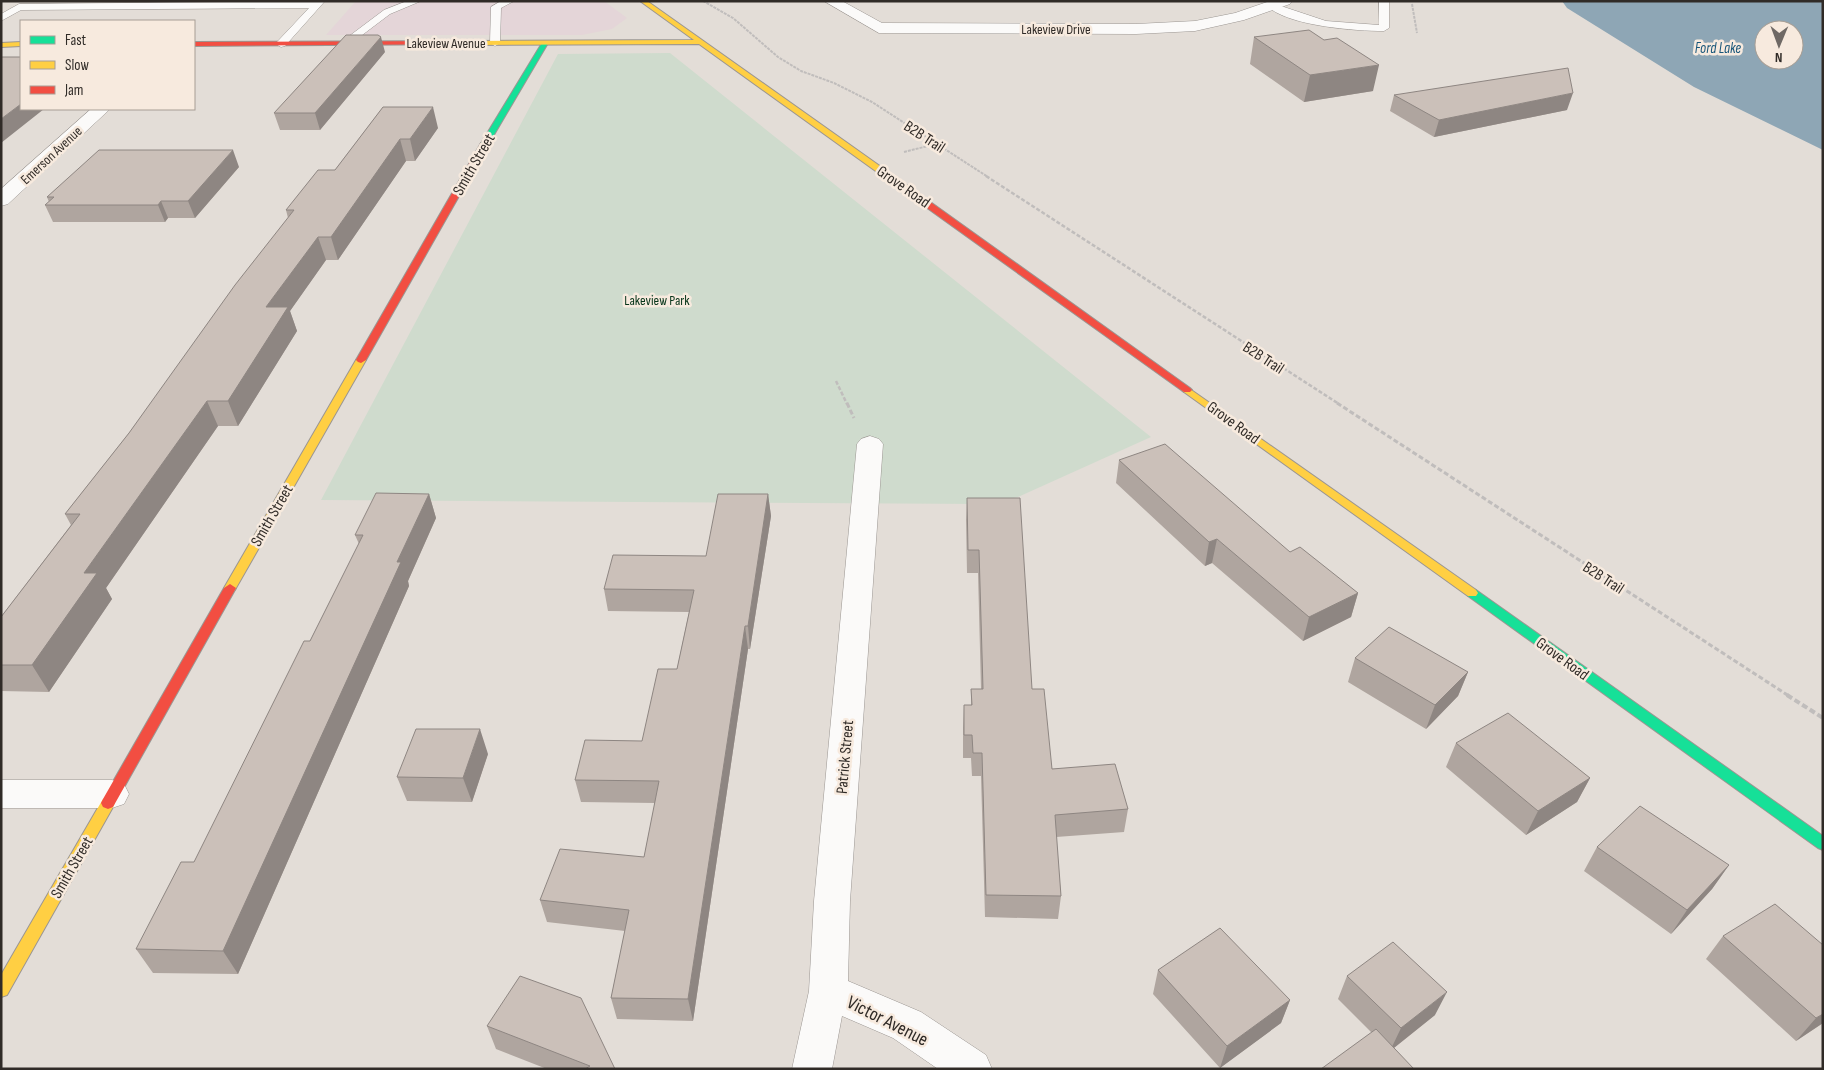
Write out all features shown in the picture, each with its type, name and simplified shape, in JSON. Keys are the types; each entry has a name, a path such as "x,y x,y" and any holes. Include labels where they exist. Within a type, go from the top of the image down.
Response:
{"street":[{"name":"Grove Road","path":"643,1 1823,844"},
{"name":"Lakeview Drive","path":"831,1 879,28 1136,29 1195,26 1239,18 1278,4"},
{"name":"Lakeview Avenue","path":"195,44 699,42"},
{"name":"Smith Street","path":"1,990 472,165 544,43"},
{"path":"1,44 20,44"},
{"name":"Emerson Avenue","path":"1,200 100,110"},
{"name":"Patrick Street","path":"812,1069 828,991 832,901 870,444"},
{"path":"1,794 112,794"},
{"name":"Victor Avenue","path":"828,991 907,1025 972,1069"}],"lane":[{"path":"346,43 387,12 416,1"},
{"path":"495,43 496,7 508,1"},
{"path":"1278,4 1314,22 1384,28 1384,1"},
{"path":"1,18 19,7 319,3"},
{"path":"281,44 319,3"}],"path":[{"name":"B2B Trail","path":"703,1 733,18 778,58 801,71 834,82 872,102 1823,718"},
{"path":"1412,1 1417,33"},
{"path":"906,152 937,144"},
{"path":"836,381 848,408 870,444"}],"shaded area":[{"path":"356,1 604,1 627,18 612,29 582,35 326,35"}],"green space":[{"name":"Lakeview Park","path":"670,53 1151,437 1018,497 984,504 321,500 558,54"}],"water":[{"name":"Ford Lake","path":"1562,1 1823,1 1823,150 1694,87 1567,8"}],"building":[{"path":"1309,30 1324,40 1337,38 1379,65 1310,75 1254,37"},
{"path":"346,35 378,35 381,37 315,113 274,113"},
{"path":"1,57 20,57 20,105 1,119"},
{"path":"1568,68 1573,93 1439,120 1394,95"},
{"path":"383,107 433,107 410,139 400,139 331,237 318,237 266,307 288,307 228,401 207,401 84,573 97,573 32,665 1,665 1,617 80,514 65,514 129,433 235,285 294,210 286,210 318,170 335,170"},
{"path":"99,150 233,150 188,201 161,201 158,205 45,205 54,197 47,197"},
{"path":"1165,444 1290,552 1300,547 1358,593 1309,617 1217,539 1209,542 1119,460"},
{"path":"376,493 429,494 397,562 401,562 223,951 136,949 181,862 194,862 304,641 310,641 363,535 355,535"},
{"path":"718,494 768,494 748,626 745,626 688,999 611,998 629,910 540,900 560,849 644,857 659,781 575,780 585,740 642,741 658,669 677,669 694,590 604,589 613,555 706,556"},
{"path":"967,498 1020,498 1032,689 1044,689 1052,769 1115,764 1128,809 1055,815 1061,896 986,895 982,753 973,753 972,735 964,735 964,705 972,705 971,689 983,689 979,550 968,550"},
{"path":"1389,627 1468,672 1435,705 1355,658"},
{"path":"1508,713 1590,778 1538,811 1456,743"},
{"path":"416,729 480,729 463,778 397,777"},
{"path":"1640,806 1729,865 1687,910 1597,847"},
{"path":"1775,904 1823,945 1823,1014 1816,1018 1723,936"},
{"path":"1220,928 1290,1000 1227,1046 1158,970"},
{"path":"1393,942 1447,992 1401,1028 1347,976"},
{"path":"520,976 581,998 615,1069 585,1069 590,1066 487,1026"},
{"path":"1376,1029 1414,1069 1321,1069"}],"traffic: fast":[{"path":"484,145 545,43"},
{"path":"1472,593 1823,844"}],"traffic: slow":[{"path":"643,1 912,193"},
{"path":"475,43 699,42"},
{"path":"1,45 20,44"},
{"path":"230,588 361,360"},
{"path":"1187,390 1472,593"},
{"path":"1,990 108,803"}],"traffic: jam":[{"path":"195,44 475,43"},
{"path":"361,360 484,145"},
{"path":"912,193 1187,390"},
{"path":"108,803 230,588"}]}
